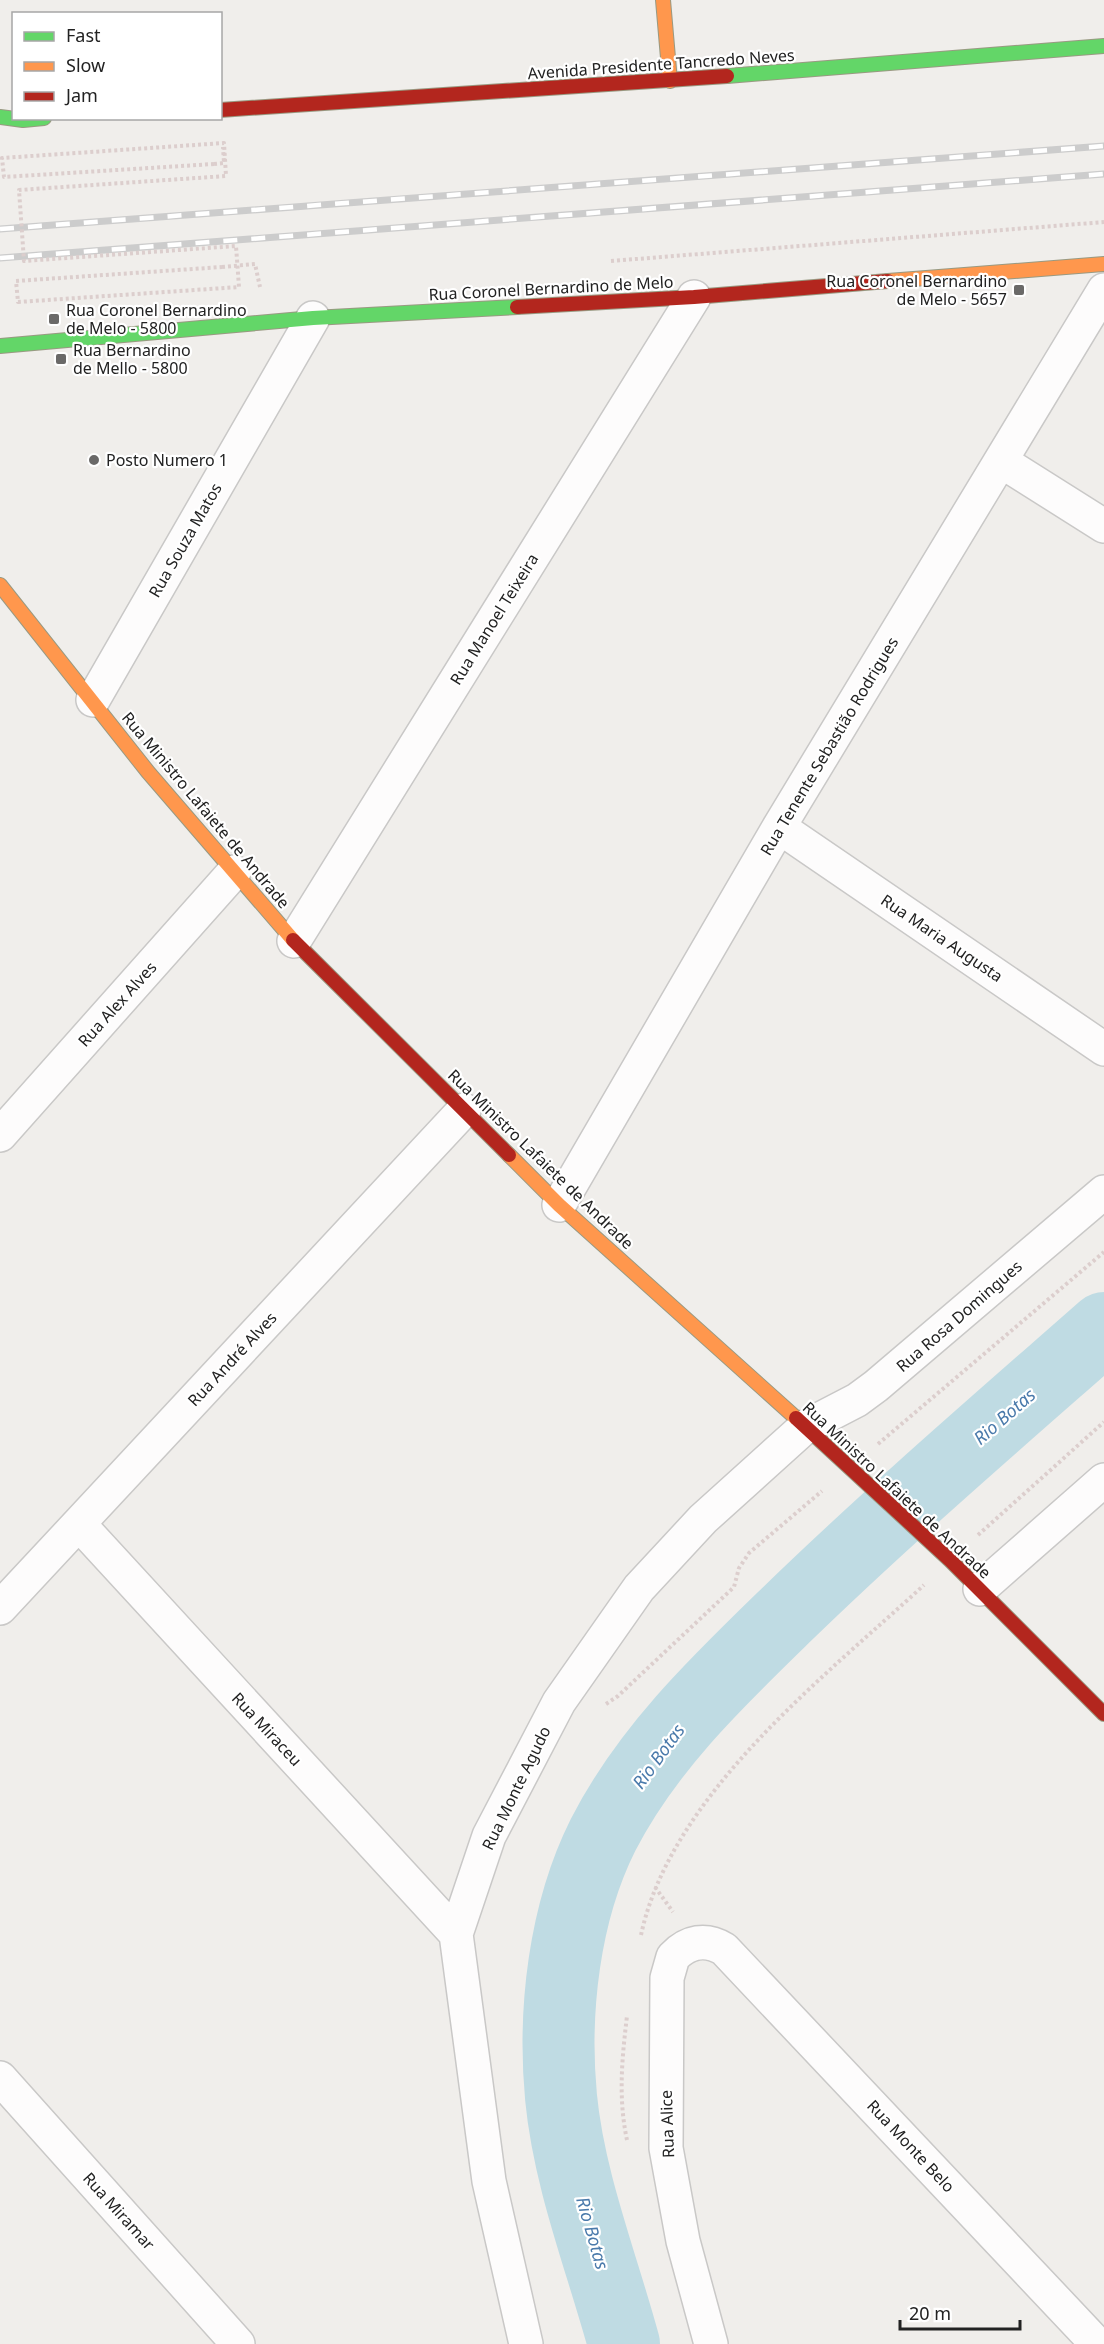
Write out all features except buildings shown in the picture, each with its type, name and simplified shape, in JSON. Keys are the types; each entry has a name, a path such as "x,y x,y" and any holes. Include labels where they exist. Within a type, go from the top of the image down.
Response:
{"main road":[{"path":"663,0 670,81"},
{"name":"Avenida Presidente Tancredo Neves","path":"222,110 670,81 1104,46"},
{"path":"0,131 23,120"},
{"name":"Rua Coronel Bernardino de Melo","path":"0,346 313,318 694,297 1104,264"},
{"name":"Rua Ministro Lafaiete de Andrade","path":"0,585 148,772 294,941 560,1205 950,1560 1104,1714"}],"street":[{"name":"Rua Tenente Sebastião Rodrigues","path":"560,1205 779,827 1104,290"},
{"name":"Rua Manoel Teixeira","path":"294,941 694,297"},
{"name":"Rua Souza Matos","path":"93,700 313,318"},
{"path":"1001,461 1104,526"},
{"name":"Rua Maria Augusta","path":"779,827 1104,1049"},
{"name":"Rua Alex Alves","path":"0,1135 234,872"},
{"name":"Rua André Alves","path":"0,1608 464,1110"},
{"name":"Rua Rosa Domingues","path":"805,1427 856,1400 876,1386 1104,1192"},
{"name":"Rua Monte Agudo","path":"526,2344 489,2181 456,1934 489,1836 559,1702 639,1588 703,1519 805,1427"},
{"path":"980,1589 1104,1480"},
{"name":"Rua Miraceu","path":"79,1524 456,1934"},
{"name":"Rua Alice","path":"711,2344 683,2241 666,2148 666,1999 670,1964 679,1950 695,1942 712,1943 724,1949"},
{"name":"Rua Monte Belo","path":"724,1949 1097,2344"},
{"name":"Rua Miramar","path":"0,2078 238,2344"}],"path":[{"path":"224,163 4,177 2,158 224,143 226,176 19,190 24,261 236,246 239,287 18,302 16,281 222,267 255,264 261,298"},
{"path":"598,1709 618,1696 734,1587 739,1568 749,1553 854,1472 1104,1252"},
{"path":"639,1945 648,1903 671,1851 699,1809 733,1768 778,1722 950,1560 1104,1422"},
{"path":"627,2009 621,2065 622,2115 628,2149"}],"waterway":[{"name":"Rio Botas","path":"624,2344 571,2160 561,2097 559,2064 560,1997 570,1930 590,1865 603,1835 640,1774 662,1745 734,1666 903,1506 1104,1328"}],"railway":[{"path":"0,229 1104,146"},
{"path":"0,258 1104,174"}],"traffic: fast":[{"path":"727,76 1104,46"},
{"path":"0,117 12,119"},
{"path":"0,346 313,318 517,307"}],"traffic: slow":[{"path":"663,0 670,81"},
{"path":"888,281 1104,264"},
{"path":"0,585 148,772 293,940"},
{"path":"509,1155 559,1205 796,1418"}],"traffic: jam":[{"path":"222,110 727,76"},
{"path":"517,307 694,297 888,281"},
{"path":"293,940 509,1155"},
{"path":"796,1418 950,1560 1104,1714"}],"place":[{"name":"Rua Coronel Bernardino de Melo - 5657","path":"1019,290"},
{"name":"Rua Coronel Bernardino de Melo - 5800","path":"54,319"},
{"name":"Rua Bernardino de Mello - 5800","path":"61,359"},
{"name":"Posto Numero 1","path":"94,460"}]}
